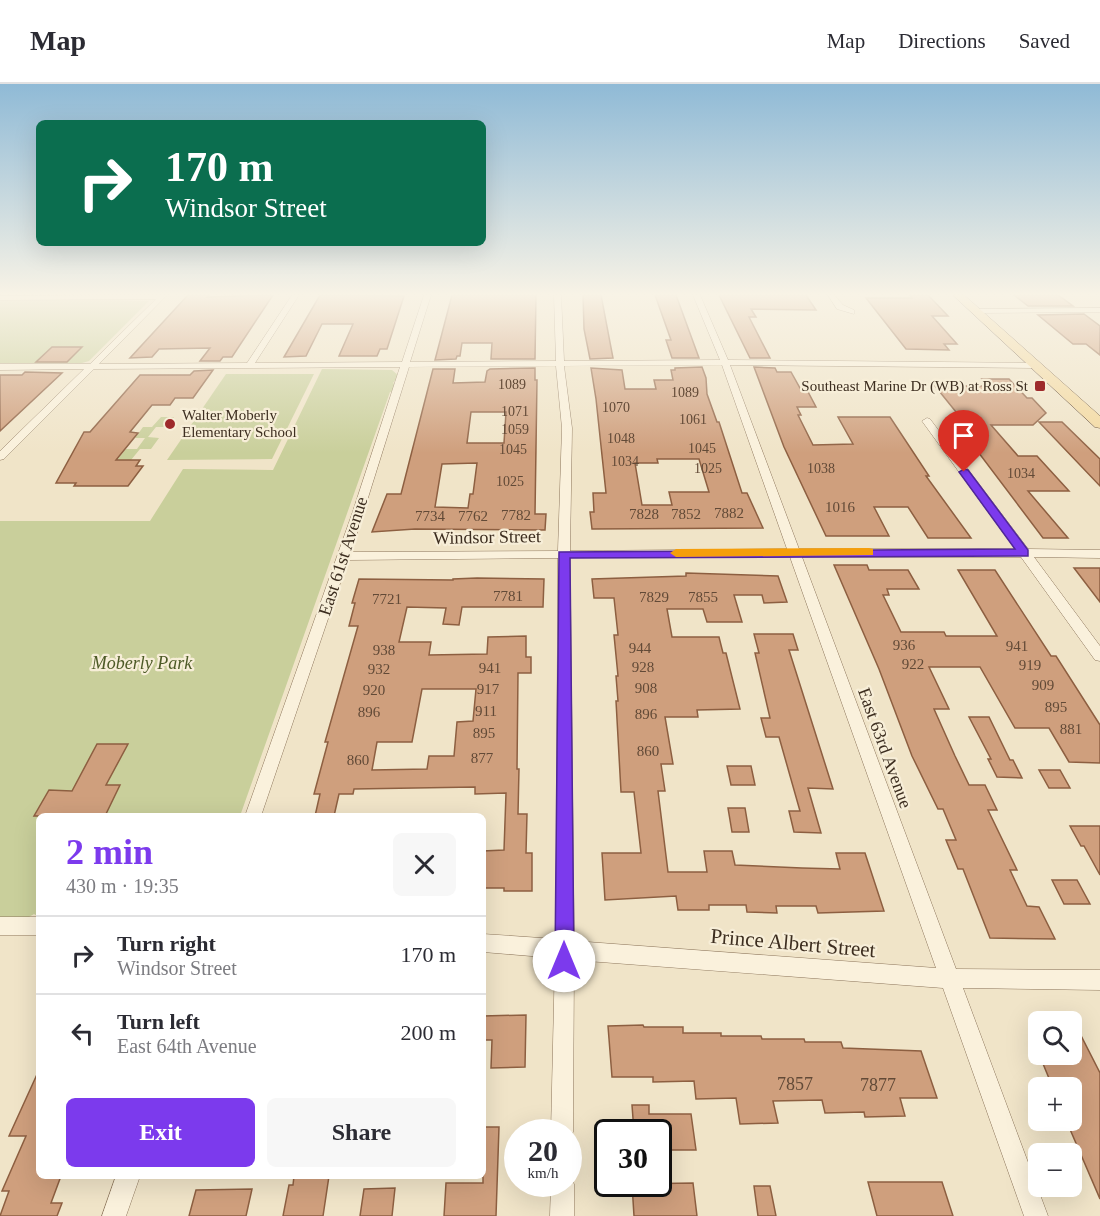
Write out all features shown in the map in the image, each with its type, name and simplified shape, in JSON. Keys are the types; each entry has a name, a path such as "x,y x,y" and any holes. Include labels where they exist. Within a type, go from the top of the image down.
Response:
{"main road":[{"path":"1015,348 1093,412 1100,424"}],"street":[{"path":"0,457 111,348"},
{"path":"249,366 261,348"},
{"name":"East 61st Avenue","path":"254,813 343,556 410,348"},
{"path":"559,348 567,428 564,554 565,948 562,1119"},
{"name":"East 63rd Avenue","path":"719,348 1036,1216"},
{"path":"0,367 560,363 1034,365"},
{"path":"927,421 1100,656"},
{"name":"Windsor Street","path":"343,556 794,552 1100,554"},
{"path":"0,926 36,926"},
{"name":"Prince Albert Street","path":"486,943 909,977 1100,980"},
{"path":"114,1216 127,1179"},
{"path":"562,1197 562,1216"}],"green space":[{"path":"0,348 102,348 89,361 82,363 0,363"},
{"name":"Moberly Park","path":"322,369 392,370 399,376 393,383 396,385 394,391 390,392 241,813 36,813 36,915 34,914 24,920 0,924 0,521 150,521 183,469 273,470"},
{"path":"226,374 314,374 272,459 167,460"},
{"path":"161,417 174,417 166,427 156,427 148,437 159,438 151,449 140,449 131,460 117,460 126,449 137,449 145,438 135,438 143,427 152,427"}],"building":[{"path":"51,348 81,348 67,362 36,362"},
{"path":"139,348 238,348 232,357 223,357 220,361 200,361 210,348 159,349 152,357 130,358"},
{"path":"289,348 310,348 306,356 284,357"},
{"path":"343,348 387,348 380,349 377,356 339,356"},
{"path":"438,348 461,348 460,356 456,359 435,360"},
{"path":"492,348 535,348 535,359 491,359"},
{"path":"588,348 611,348 613,358 590,359"},
{"path":"669,348 695,348 699,358 672,358"},
{"path":"745,348 765,348 770,358 750,358"},
{"path":"947,348 949,350 906,349"},
{"path":"1091,348 1100,348 1100,355"},
{"path":"702,367 706,378 707,394 717,422 719,422 742,493 747,493 763,528 592,529 590,512 594,512 593,493 606,493 591,368 622,370 625,389 656,389 654,380 673,380 671,370","holes":["657,459 699,459 709,492 669,492 672,505 642,505 635,463 658,463"]},
{"path":"754,367 775,368 777,372 791,372 800,388 806,388 816,407 797,407 801,415 798,415 813,445 853,444 838,417 890,417 929,476 926,476 971,538 928,538 908,507 874,507 889,536 826,536 784,447"},
{"path":"535,368 535,380 537,380 535,514 546,514 545,530 415,529 372,532 387,494 401,494 433,369 455,369 453,383 485,382 487,371 490,369","holes":["471,412 506,412 504,443 467,443","477,463 473,494 470,494 468,508 435,507 442,464"]},
{"path":"213,370 193,398 175,398 170,405 152,405 130,432 138,433 116,460 140,460 136,466 143,466 128,486 74,486 76,483 56,483 84,432 90,432 140,375 190,375 194,371"},
{"path":"25,372 62,373 0,431 0,375 22,375"},
{"path":"982,379 1009,379 1027,398 1032,398 1046,413 1033,425 991,425 1018,456 1037,456 1069,491 1028,491 1068,538 1043,538 960,428 969,428 935,386 988,386"},
{"path":"1039,422 1062,422 1100,459 1100,486"},
{"path":"834,565 867,565 869,570 908,570 919,589 887,589 889,595 883,595 901,632 944,632 946,636 997,636 958,570 995,570 1051,656 1056,656 1100,725 1100,763 1069,762 1049,728 1015,728 980,667 929,667 949,709 934,709 955,756 969,785 985,785 997,810 988,810 1017,870 1010,870 1027,906 1039,907 1055,939 990,938 963,869 958,869 946,840 956,840 943,809 938,809 912,756 879,669"},
{"path":"1074,568 1100,568 1100,602"},
{"path":"686,573 778,576 787,602 764,603 762,595 734,595 742,622 707,622 703,609 667,609 672,637 719,637 723,653 726,653 740,709 697,710 698,717 665,717 673,764 661,764 665,791 658,791 668,872 707,872 704,851 732,851 735,865 840,869 836,853 865,853 884,911 818,913 816,906 776,906 777,913 747,912 746,905 709,905 709,910 678,910 676,896 605,900 602,853 641,853 634,792 621,792 616,701 618,701 616,676 618,676 614,635 618,635 614,598 594,598 592,579 686,576"},
{"path":"359,579 544,579 543,607 462,607 459,625 443,624 446,608 407,607 399,642 431,642 429,655 487,654 488,637 526,636 526,657 531,657 531,673 518,673 518,814 527,814 526,853 532,853 532,891 504,891 504,888 486,888 486,851 504,850 506,793 475,794 475,787 354,789 353,794 339,794 335,813 316,813 320,794 314,794 328,742 325,742 358,626 349,626 355,603 352,603","holes":["422,689 476,689 473,721 457,722 454,756 429,756 427,769 372,770 377,742 412,742"]},
{"path":"754,634 793,634 798,650 789,650 833,789 808,788 821,833 794,832 789,811 800,811 779,737 766,737 761,718 770,718 755,653 759,653"},
{"path":"969,717 989,717 1010,760 1013,760 1022,778 997,777 988,759 991,759"},
{"path":"97,744 128,744 106,785 120,785 106,813 36,813 34,816 49,790 72,791"},
{"path":"727,766 751,766 755,785 731,785"},
{"path":"1039,770 1060,770 1070,788 1049,788"},
{"path":"728,808 745,808 749,832 732,832"},
{"path":"1070,826 1100,826 1100,875 1084,846 1081,846"},
{"path":"1052,880 1077,880 1090,904 1064,904"},
{"path":"526,1015 525,1067 491,1068 492,1040 486,1040 486,1016"},
{"path":"643,1025 644,1027 683,1027 683,1033 721,1033 721,1036 761,1036 762,1039 841,1042 843,1048 921,1051 937,1098 900,1098 905,1116 865,1117 864,1112 825,1113 822,1100 773,1101 778,1123 740,1124 736,1098 696,1099 694,1081 653,1082 653,1077 612,1077 608,1026"},
{"path":"1082,1038 1100,1073 1100,1199 1082,1157 1082,1143 1076,1143 1071,1131 1082,1131 1082,1077 1048,1077 1044,1065 1082,1065"},
{"path":"36,1077 36,1179 60,1179 51,1203 62,1203 57,1216 0,1216 9,1191 2,1191 26,1136 9,1136"},
{"path":"632,1105 649,1105 649,1114 691,1114 696,1150 672,1150 672,1119 633,1119"},
{"path":"486,1127 499,1127 496,1216 444,1216 446,1183 483,1183 483,1179 486,1179"},
{"path":"294,1179 329,1179 323,1216 283,1216 289,1185 293,1185"},
{"path":"868,1182 942,1182 953,1216 877,1216"},
{"path":"672,1183 693,1183 697,1216 634,1216 633,1197 672,1197"},
{"path":"754,1186 770,1186 776,1216 758,1216"},
{"path":"395,1188 392,1216 360,1216 364,1189"},
{"path":"252,1189 246,1216 189,1216 196,1190"}],"slow traffic":[{"path":"676,553 869,552"}],"place":[{"name":"Southeast Marine Dr (WB) at Ross St","path":"1040,386"},
{"name":"Walter Moberly Elementary School","path":"170,424"}],"route":[{"path":"564,961 564,554 1024,553 964,472"}]}
